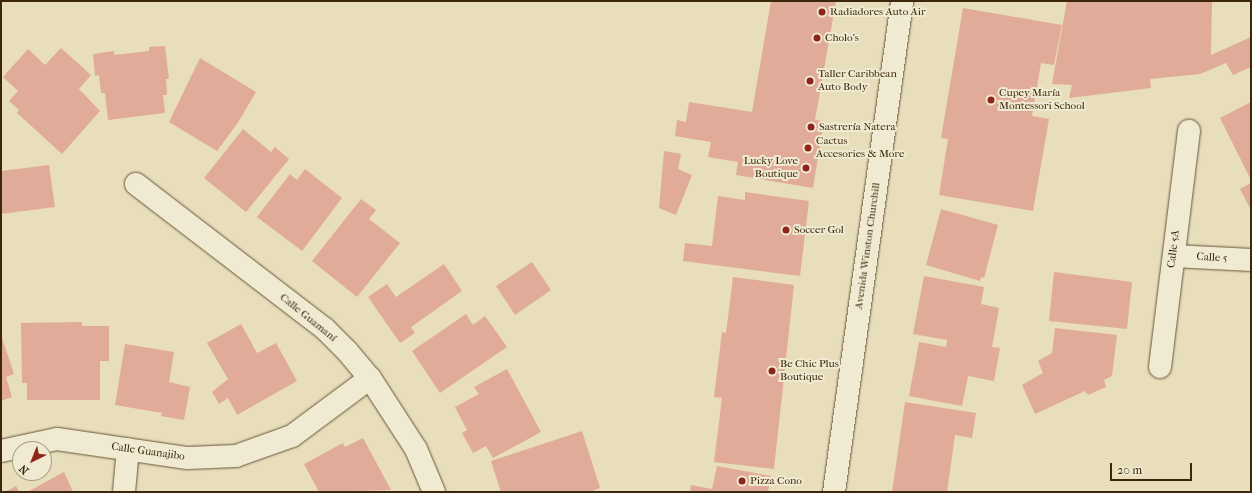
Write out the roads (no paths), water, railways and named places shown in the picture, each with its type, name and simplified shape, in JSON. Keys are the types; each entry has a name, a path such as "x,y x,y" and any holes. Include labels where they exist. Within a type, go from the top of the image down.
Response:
{"street":[{"name":"Avenida Winston Churchill","path":"834,492 902,1"},
{"name":"Calle 5A","path":"1160,367 1189,131"},
{"name":"Calle Guamaní","path":"136,184 325,329 370,378 416,449 434,492"},
{"name":"Calle 5","path":"1174,256 1251,260"},
{"name":"Calle Guanajibo","path":"1,451 56,439 188,458 236,456 292,436 370,378"},
{"path":"124,492 128,449"}],"place":[{"name":"Radiadores Auto Air","path":"822,12"},
{"name":"Cholo's","path":"817,38"},
{"name":"Taller Caribbean Auto Body","path":"810,81"},
{"name":"Cupey María Montessori School","path":"991,100"},
{"name":"Sastrería Natera","path":"811,127"},
{"name":"Cactus Accesories & More","path":"808,148"},
{"name":"Lucky Love Boutique","path":"806,168"},
{"name":"Soccer Gol","path":"786,230"},
{"name":"Be Chic Plus Boutique","path":"772,371"},
{"name":"Pizza Cono","path":"742,481"}]}
